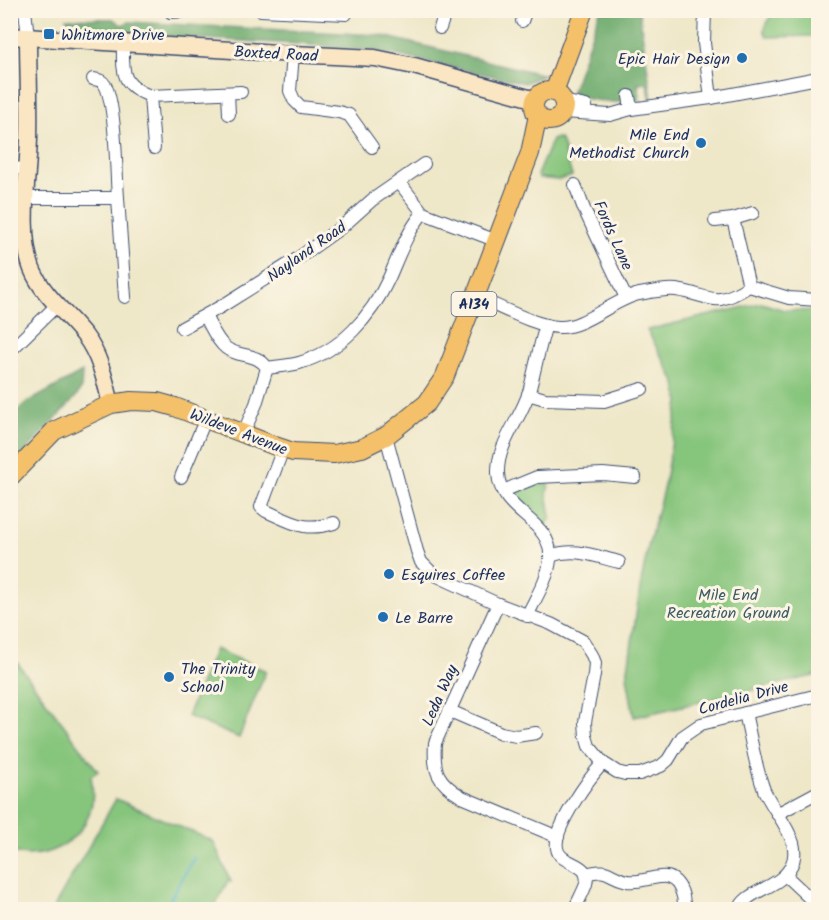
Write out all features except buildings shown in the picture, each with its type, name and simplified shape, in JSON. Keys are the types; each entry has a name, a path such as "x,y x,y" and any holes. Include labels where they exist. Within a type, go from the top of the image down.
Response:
{"main road":[{"name":"A134","path":"551,107 584,10"},
{"name":"Wildeve Avenue","path":"10,477 54,432 111,404 131,401 157,402 206,418 283,449 334,454 362,448 387,436 427,403 445,376 530,153 551,107"}],"street":[{"path":"25,10 28,37 28,169 25,229 27,250 37,280 86,337 96,355 111,404"},
{"path":"170,10 171,12 201,10"},
{"path":"261,10 346,14"},
{"path":"440,28 446,10"},
{"path":"705,10 704,44 711,98"},
{"name":"Boxted Road","path":"10,36 375,58 414,66 551,107"},
{"path":"123,43 124,76 131,86 150,96 234,93 229,114"},
{"path":"293,54 290,91 294,100 301,107 339,112 349,116 372,147"},
{"path":"551,107 610,115 819,78"},
{"path":"93,80 100,80 104,84 111,102 125,297"},
{"path":"150,96 154,148"},
{"path":"628,110 629,96"},
{"name":"Nayland Road","path":"182,328 298,259 343,226 372,200 424,164"},
{"path":"10,168 28,169"},
{"path":"399,183 423,213 497,241"},
{"name":"Fords Lane","path":"575,185 626,298"},
{"path":"27,198 118,198"},
{"path":"267,368 298,364 319,355 346,338 369,314 379,299 412,226 423,213"},
{"path":"715,221 753,213"},
{"path":"733,219 750,286"},
{"path":"476,297 546,325 565,327 626,298 638,294 675,290 714,301 735,295 750,286 789,298 819,300"},
{"path":"10,351 57,305"},
{"path":"205,316 226,348 257,357 267,368"},
{"path":"527,616 547,572 550,556 543,531 511,506 503,491 499,481 499,460 528,394 546,325"},
{"path":"243,434 256,404 267,368"},
{"path":"528,394 545,399 604,401 642,389"},
{"path":"182,477 206,418"},
{"path":"387,436 421,562 433,574 498,604 577,636 592,655 594,675 585,722 586,736 589,746 603,763 575,799 558,837 556,848 562,858 581,867 586,874 586,883 574,909"},
{"path":"283,449 261,507 266,512 302,526 318,528 334,524"},
{"path":"503,491 537,477 603,474 635,477"},
{"path":"550,556 564,551 577,552 619,562"},
{"name":"Leda Way","path":"498,604 435,743 434,764 442,782 450,790 558,837"},
{"name":"Cordelia Drive","path":"603,763 625,774 650,771 668,760 678,741 694,728 819,695"},
{"path":"450,711 501,733 516,736 536,733"},
{"path":"739,909 744,900 785,875 792,864 795,851 792,840 761,779 745,713"},
{"path":"777,814 819,792"},
{"path":"586,874 601,870 627,881 641,881 662,876 672,878 679,885 684,909"},
{"path":"785,875 819,906"}],"green space":[{"path":"600,11 639,11 652,99 650,99 647,83 638,84 640,101 607,101 574,96 572,91"},
{"path":"773,11 818,11 818,36 767,37 764,30"},
{"path":"66,18 113,19 122,25 129,22 379,35 545,75 525,83 376,51 298,44 77,32"},
{"path":"557,138 561,140 572,176 558,180 539,178 537,175 552,140"},
{"name":"Mile End Recreation Ground","path":"761,303 785,310 818,311 818,675 634,717 627,676 640,588 664,486 679,402 676,383 647,330"},
{"path":"82,372 81,389 75,398 11,467 11,418 23,405"},
{"path":"535,483 549,484 547,493 551,517 545,529 513,497 516,492"},
{"path":"215,649 266,671 239,738 187,716"},
{"path":"10,653 98,771 91,776 92,805 84,825 67,842 57,848 34,855 11,851"},
{"path":"116,799 213,841 231,882 228,881 214,908 53,909"}],"waterway":[{"path":"164,910 194,858"}],"place":[{"name":"Whitmore Drive","path":"49,34"},
{"name":"Epic Hair Design","path":"742,58"},
{"name":"Mile End Methodist Church","path":"701,143"},
{"name":"Esquires Coffee","path":"389,574"},
{"name":"Le Barre","path":"383,617"},
{"name":"The Trinity School","path":"169,677"}]}
